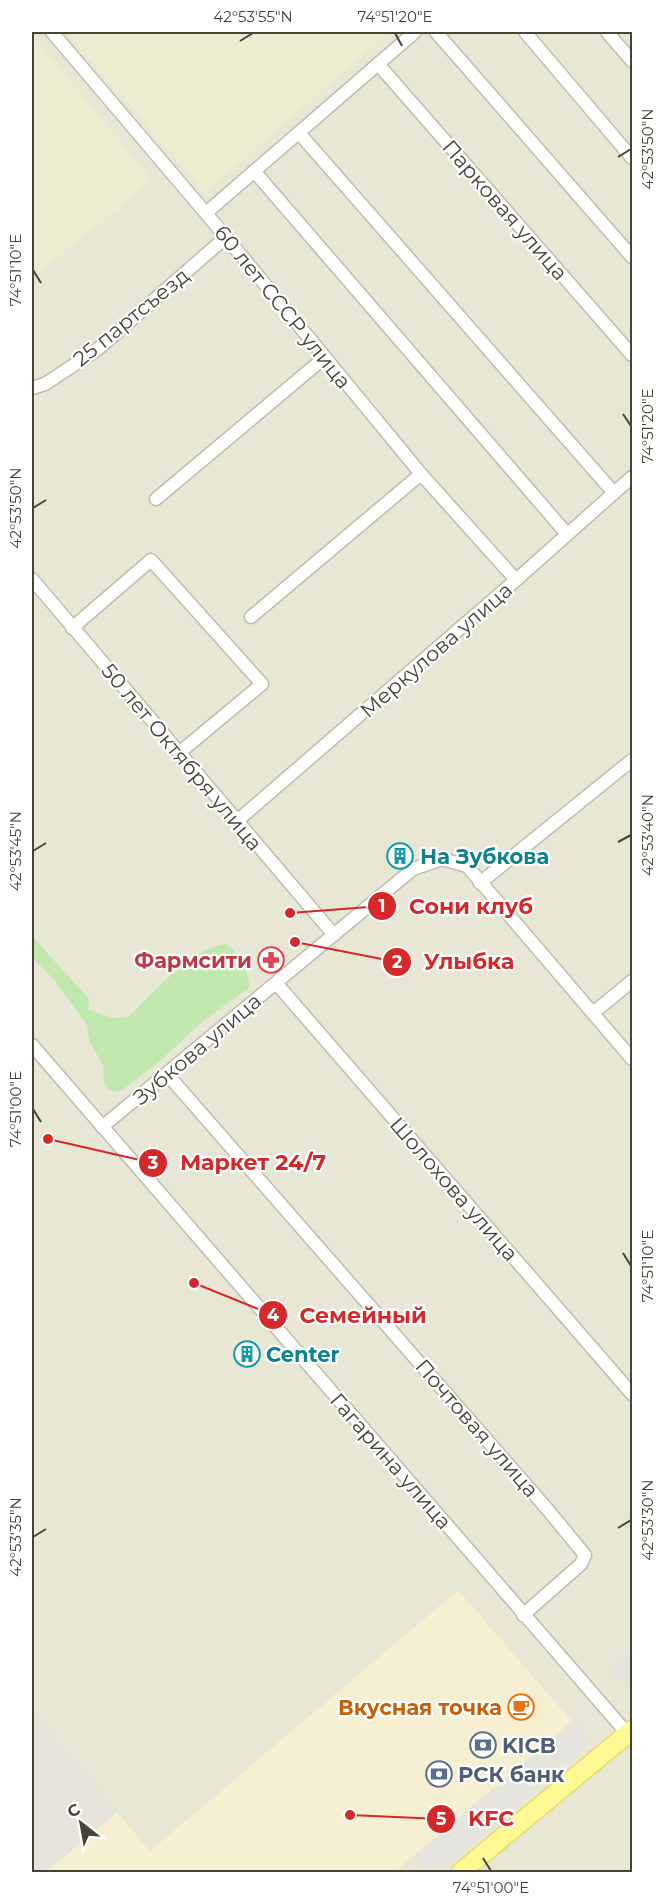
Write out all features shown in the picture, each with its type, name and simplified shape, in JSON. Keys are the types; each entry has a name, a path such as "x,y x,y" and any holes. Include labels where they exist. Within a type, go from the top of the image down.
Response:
{"main road":[{"path":"461,1872 631,1735"}],"street":[{"name":"60 лет СССР улица","path":"52,32 206,213 421,474 516,580"},
{"path":"206,213 415,32"},
{"path":"436,32 633,257"},
{"path":"525,32 633,158"},
{"path":"607,32 633,61"},
{"name":"Парковая улица","path":"378,64 633,355"},
{"path":"299,133 614,493"},
{"path":"254,171 567,534"},
{"name":"25 партсъезд","path":"32,388 45,384 98,349 226,237"},
{"path":"156,499 324,358"},
{"path":"251,617 421,474"},
{"name":"Меркулова улица","path":"237,821 633,477"},
{"path":"72,628 151,560 262,684 179,753"},
{"name":"50 лет Октября улица","path":"32,579 334,935"},
{"path":"480,882 633,760"},
{"name":"Зубкова улица","path":"102,1127 413,869 442,859 467,866 633,1059"},
{"path":"593,1013 633,981"},
{"name":"Шолохова улица","path":"276,983 633,1394"},
{"name":"Гагарина улица","path":"32,1045 523,1615 631,1735"},
{"name":"Почтовая улица","path":"167,1074 585,1555 581,1564 523,1615"}],"shaded area":[{"path":"32,32 632,32 632,1872 32,1872"},
{"path":"66,32 390,32 205,193"},
{"path":"32,34 152,180 32,279"},
{"path":"458,1590 572,1721 395,1872 46,1872 117,1812 150,1851"},
{"path":"632,1652 632,1684 606,1674"},
{"path":"32,1711 117,1812 46,1872 32,1872"},
{"path":"576,1722 592,1741 436,1872 427,1872 415,1858"}],"green space":[{"path":"32,936 89,999 88,1010 113,1018 129,1017 173,973 200,954 226,944 236,953 242,963 250,987 202,1022 161,1060 125,1088 118,1092 109,1090 104,1082 103,1065 90,1043 87,1025 55,981 32,957"}],"place":[{"name":"На Зубкова","path":"400,856"},
{"name":"Сони клуб","path":"290,913"},
{"name":"Улыбка","path":"295,942"},
{"name":"Фармсити","path":"271,960"},
{"name":"Маркет 24/7","path":"48,1139"},
{"name":"Семейный","path":"194,1283"},
{"name":"Center","path":"247,1354"},
{"name":"Вкусная точка","path":"521,1707"},
{"name":"KICB","path":"483,1745"},
{"name":"РСК банк","path":"439,1774"},
{"name":"KFC","path":"350,1815"}]}
